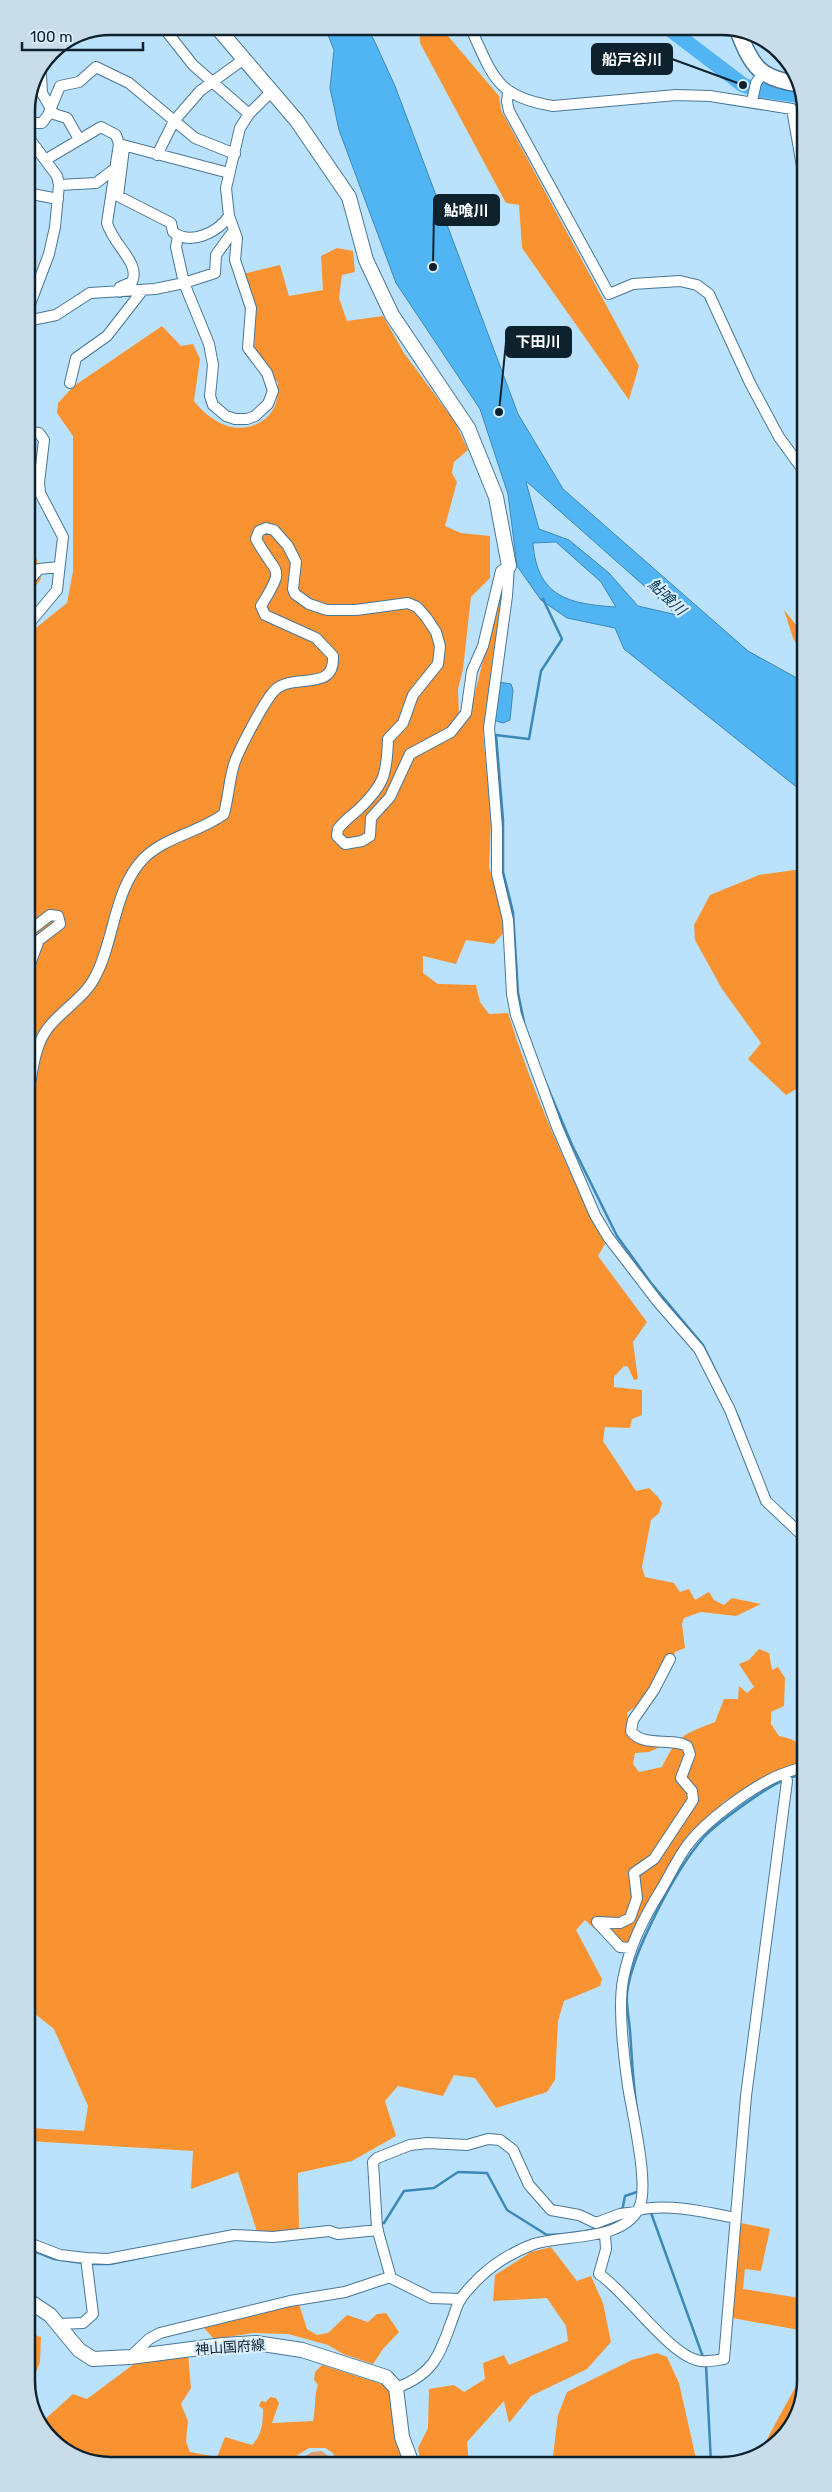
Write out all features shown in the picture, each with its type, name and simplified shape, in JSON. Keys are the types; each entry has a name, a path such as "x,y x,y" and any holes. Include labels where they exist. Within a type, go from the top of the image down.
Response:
{"main road":[{"path":"741,38 759,78 791,83"}],"street":[{"path":"169,35 192,65 249,114"},
{"path":"223,35 297,121 349,198 366,260 392,315 468,428 496,497 509,566 507,596 489,728 497,828 497,874 508,920 512,994 516,1015 557,1127 595,1215 608,1237 658,1302 698,1349 730,1410 766,1501 797,1530"},
{"path":"474,35 491,71 508,92 534,103 553,106 676,95 752,98 797,109"},
{"path":"157,155 174,121 200,91 244,59"},
{"path":"35,123 42,123 51,109 60,86 79,82 96,66 129,83 195,138 235,154"},
{"path":"752,98 759,78"},
{"path":"41,81 42,93 54,114 67,118 79,139"},
{"path":"178,236 176,247 184,283 209,344 213,365 210,396 213,405 226,416 235,419 247,419 255,416 268,404 273,391 267,373 248,348 251,308 235,260 237,238 229,216 226,188 240,128 249,114 272,91"},
{"path":"508,92 507,102 509,111 608,294 633,284 680,281 697,284 709,294 750,383 780,437 797,461"},
{"path":"792,109 797,138"},
{"path":"45,160 101,127 116,135 121,145 118,196 171,223 173,232 178,236 196,237 210,232 221,227 229,216"},
{"path":"121,145 228,173"},
{"path":"120,292 120,286 132,282 135,275 134,266 110,235 107,223 113,170 121,145"},
{"path":"35,146 56,176 59,185 49,254 35,291"},
{"path":"59,185 96,183 113,170"},
{"path":"35,195 58,199"},
{"path":"35,319 56,315 90,293 142,291 184,283 215,273 216,255 234,230"},
{"path":"70,383 76,358 107,336 142,291"},
{"path":"35,433 39,433 44,440 39,483 40,494 63,538 57,590 35,616"},
{"path":"35,1067 41,1042 48,1028 95,978 123,895 132,875 144,859 162,845 224,814 233,766 258,715 273,692 281,685 299,680 313,681 325,677 331,671 333,656 316,638 265,615 262,611 261,606 276,581 277,571 256,539 259,532 266,528 274,530 288,546 296,562 293,590 295,594 309,604 328,610 356,610 408,603 416,607 426,617 436,632 440,646 438,664 413,695 403,723 388,739 388,767 384,780 378,790 338,829 337,836 345,844 362,842 370,836 371,818 390,797 410,754 451,732 466,713 472,671 483,646 501,571 509,566"},
{"path":"35,574 39,569 59,567"},
{"path":"35,926 50,914 58,916 60,924 39,940 35,951"},
{"path":"630,1948 620,1947 597,1922 620,1922 630,1918 637,1898 634,1873 654,1859 693,1800 692,1792 681,1778 683,1768 690,1754 687,1746 642,1738 631,1731 633,1720 654,1690 670,1659"},
{"path":"409,2457 402,2437 396,2388 416,2381 439,2356 461,2299 493,2266 522,2249 537,2243 605,2233 625,2223 636,2211 641,2192 641,2157 628,2084 621,1998 622,1982 630,1948 648,1910 689,1843 710,1821 727,1808 773,1778 786,1777 797,1771"},
{"path":"605,2233 606,2249 599,2274 612,2282 639,2314 685,2355 705,2361 724,2359 746,2096 786,1777"},
{"path":"391,2278 378,2227 373,2162 377,2158 410,2146 428,2143 467,2145 494,2139 505,2142 513,2150 529,2184 551,2210 579,2216 596,2223 636,2211 708,2212 736,2218"},
{"path":"35,2245 86,2262 234,2235 273,2237 334,2233 378,2227"},
{"path":"58,2324 83,2323 93,2314 86,2262"},
{"path":"130,2357 149,2339 167,2331 208,2323 290,2301 345,2292 391,2278 431,2298 461,2299"},
{"name":"神山国府線","path":"35,2305 50,2315 79,2350 93,2359 130,2357 223,2345 256,2343 279,2345 302,2350 386,2377 396,2388"}],"shaded area":[{"path":"419,35 447,35 499,96 501,110 639,366 629,400 522,248 519,205 506,203 420,43"},
{"path":"337,248 353,251 355,272 342,275 339,298 347,321 383,316 404,353 455,422 468,450 454,462 452,473 457,482 445,526 461,533 490,536 490,578 471,597 463,669 458,689 459,717 465,722 471,709 503,580 505,580 483,733 491,819 489,867 505,931 494,944 466,940 456,964 423,956 423,973 438,984 476,985 480,1002 489,1014 508,1013 528,1072 552,1131 577,1188 605,1244 598,1256 647,1322 633,1342 638,1379 634,1380 628,1367 624,1366 614,1377 614,1387 642,1390 642,1415 632,1419 630,1428 605,1427 603,1441 636,1491 649,1488 662,1503 659,1513 651,1520 642,1567 645,1577 674,1583 680,1592 689,1589 695,1600 709,1592 714,1600 724,1605 732,1598 761,1604 736,1616 701,1612 684,1618 682,1624 685,1648 675,1652 667,1674 658,1688 627,1713 629,1736 645,1736 660,1747 649,1752 635,1753 633,1764 639,1772 662,1767 672,1748 682,1737 715,1722 724,1699 738,1699 739,1686 747,1693 754,1687 739,1664 749,1660 759,1649 769,1653 772,1670 778,1667 785,1678 784,1706 771,1712 771,1724 779,1736 797,1743 797,1765 771,1774 725,1801 686,1837 629,1945 612,1945 585,1920 576,1930 602,1979 600,1986 564,2001 558,2021 555,2080 547,2092 496,2108 475,2078 454,2075 443,2096 398,2086 385,2101 396,2136 352,2161 298,2173 299,2230 257,2232 238,2172 191,2189 193,2151 35,2141 35,2128 84,2131 88,2106 54,2029 35,2014 35,629 67,603 73,571 73,436 57,413 58,403 74,386 162,326 181,346 193,344 200,359 194,401 204,412 216,421 232,427 248,427 262,421 273,410 276,403 278,383 254,348 256,312 243,274 280,265 289,296 323,290 321,256"},
{"path":"35,552 41,579 35,587"},
{"path":"784,610 797,626 797,645"},
{"path":"797,870 797,1089 786,1095 748,1059 761,1043 722,989 695,940 694,925 710,895 759,875"},
{"path":"741,2223 770,2229 761,2271 745,2269 743,2289 797,2298 797,2330 732,2318"},
{"path":"551,2247 577,2281 591,2276 603,2303 611,2342 587,2369 531,2396 509,2423 504,2401 467,2442 468,2457 420,2457 418,2448 428,2428 429,2389 454,2385 464,2392 485,2379 483,2363 504,2355 509,2365 568,2341 566,2326 547,2298 493,2301 495,2275 531,2252"},
{"path":"299,2304 307,2329 317,2335 328,2333 347,2315 368,2322 377,2314 386,2313 399,2332 383,2349 373,2364 343,2354 328,2345 288,2334 253,2333 214,2339 204,2328 256,2313"},
{"path":"35,2335 41,2337 40,2362 35,2375"},
{"path":"657,2353 667,2357 679,2383 696,2457 553,2457 558,2415 567,2392 632,2360"},
{"path":"188,2354 191,2388 181,2404 188,2421 186,2442 190,2452 217,2457 96,2456 73,2447 54,2431 46,2419 73,2394 87,2399 138,2361"},
{"path":"322,2365 391,2387 406,2457 334,2457 333,2453 325,2448 309,2448 295,2457 217,2457 225,2437 252,2445 260,2433 262,2424 263,2409 259,2406 261,2401 266,2402 270,2397 276,2398 279,2403 272,2423 313,2421 318,2385 314,2380 315,2372"},
{"path":"797,2385 796,2396 787,2419 765,2442"},
{"path":"322,2451 330,2457 304,2457 312,2452"}],"water":[{"path":"328,35 370,35 395,86 518,414 563,489 748,651 797,678 797,787 624,649 615,628 567,618 541,600 517,566 508,494 480,409 396,283 339,130 330,88 334,50","holes":["527,482 677,615 638,606 609,573 569,540 539,529","556,542 601,582 616,607 599,606 570,600 558,594 541,575 533,543"]},
{"path":"499,682 511,684 513,690 510,720 503,723 493,720"}],"waterway":[{"path":"677,35 743,85 758,90 795,95"},
{"path":"524,1022 518,993 513,912 503,872 503,820 496,735 529,739 541,671 562,639 543,599"},
{"path":"545,1081 572,1145 617,1236 651,1283 703,1345 740,1421"},
{"path":"789,1778 797,1776"},
{"path":"637,2110 627,1993 637,1956 646,1934 681,1869 704,1837 742,1806 784,1780"},
{"path":"378,2224 384,2223 404,2191 434,2188 458,2172 487,2173 507,2210 547,2235 566,2234"},
{"path":"622,2211 625,2196 640,2191"},
{"path":"650,2210 703,2357"},
{"path":"586,2231 604,2227 621,2219 621,2217"},
{"path":"35,2251 54,2259 83,2263"},
{"path":"91,2264 110,2264 144,2257"},
{"path":"706,2365 711,2457"}],"place":[{"name":"船戸谷川","path":"743,85"},
{"name":"鮎喰川","path":"433,267"},
{"name":"下田川","path":"499,412"}]}
